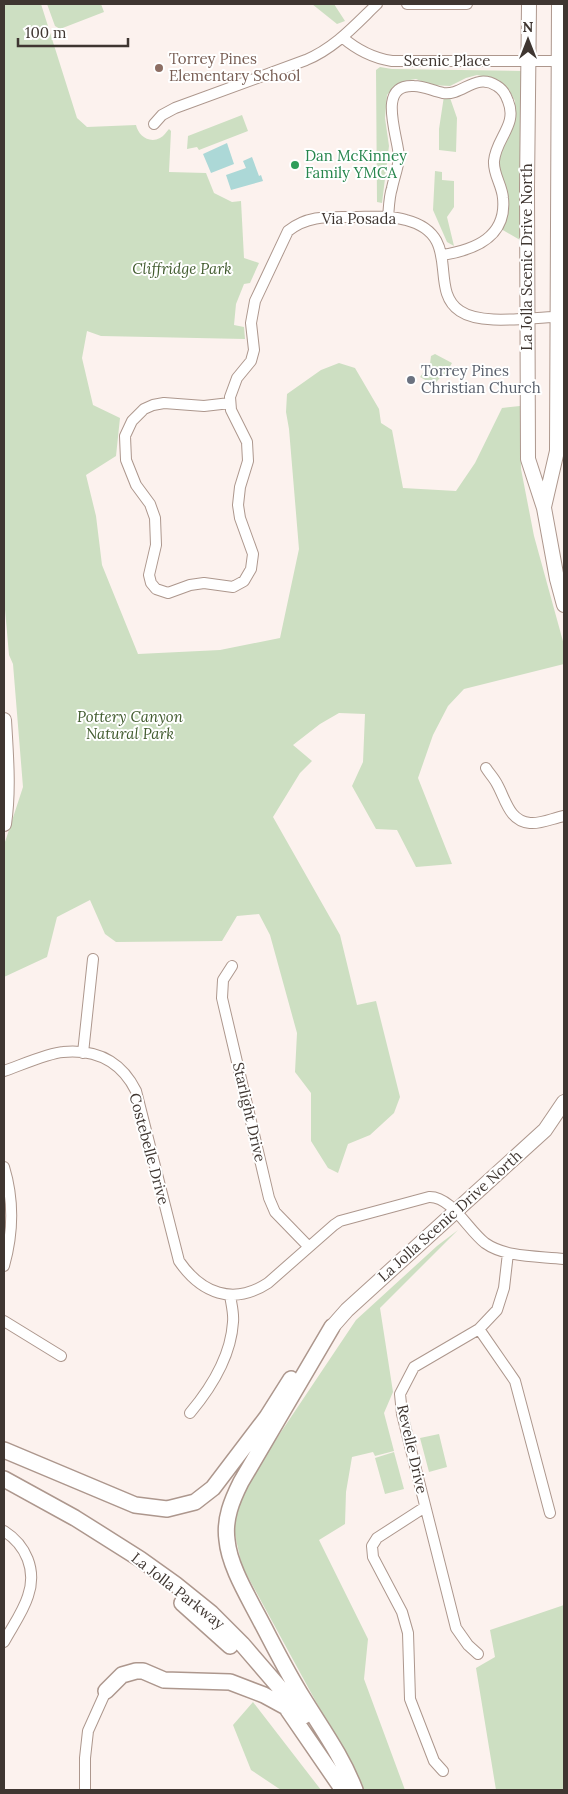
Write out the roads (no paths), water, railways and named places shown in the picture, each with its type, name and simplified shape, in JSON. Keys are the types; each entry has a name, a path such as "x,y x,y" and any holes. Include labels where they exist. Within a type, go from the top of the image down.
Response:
{"highway":[{"path":"4,1450 135,1505 167,1510 195,1502 214,1488 267,1417 303,1360 332,1327"},
{"path":"332,1327 241,1482 231,1503 227,1520 227,1540 231,1557 248,1596 302,1697 346,1767 355,1790"},
{"name":"La Jolla Parkway","path":"4,1479 75,1518 134,1555 211,1613 242,1644 297,1706 355,1790"},
{"name":"La Jolla Parkway","path":"4,1491 84,1534 147,1575 190,1609 237,1653 286,1707 343,1790"},
{"path":"106,1692 122,1675 136,1670 144,1671 164,1680 230,1682 264,1695 286,1707"}],"main road":[{"name":"La Jolla Scenic Drive North","path":"530,4 527,318 528,459 544,508 557,579 564,605"},
{"name":"La Jolla Scenic Drive North","path":"544,508 557,452 559,4"},
{"path":"4,720 7,798 4,824"},
{"name":"La Jolla Scenic Drive North","path":"332,1327 347,1310 545,1130 564,1102"}],"street":[{"path":"154,124 162,115 175,108 314,57 328,49 377,4"},
{"path":"407,4 467,4"},
{"name":"Scenic Place","path":"342,37 362,52 388,60 559,61"},
{"path":"388,218 391,190 398,160 398,144 391,112 395,94 400,89 409,86 420,86 445,93 460,89 473,82 486,82 497,86 505,94 512,110 509,124 497,149 494,161 503,197 501,219 497,228 478,245 467,250 442,254"},
{"name":"Via Posada","path":"230,403 230,397 237,378 251,361 254,350 251,323 254,301 288,231 298,223 312,219 388,218 408,220 424,228 437,242 442,254 445,290 450,301 460,311 478,318 558,317"},
{"path":"164,403 204,406 230,403 231,410 247,442 248,461 240,487 238,505 240,518 253,554 252,569 244,581 233,587 204,583 190,585 168,593 156,588 151,583 149,575 156,545 155,518 150,504 136,485 126,460 125,436 132,421 144,409 153,405 164,403"},
{"path":"486,768 496,782 509,811 516,818 529,823 564,816"},
{"path":"83,1052 93,959"},
{"name":"Starlight Drive","path":"232,966 227,971 223,980 222,998 269,1198 275,1212 308,1246"},
{"name":"Costebelle Drive","path":"4,1071 61,1052 83,1052 104,1058 118,1066 136,1091 179,1261 188,1275 198,1284 210,1291 230,1295"},
{"path":"4,1167 12,1204 7,1228 9,1249 4,1266"},
{"path":"190,1412 204,1397 221,1366 231,1337 233,1321 230,1295 240,1295 256,1291 268,1283 308,1246 340,1221 429,1197 436,1197 446,1202 470,1230 494,1248 508,1253 564,1259"},
{"name":"Revelle Drive","path":"478,1654 456,1628 402,1414 400,1394 414,1367 479,1330 497,1310 504,1288 508,1253"},
{"path":"4,1321 61,1356"},
{"path":"479,1330 515,1381 550,1513"},
{"path":"425,1507 377,1538 372,1546 373,1557 402,1612 408,1633 410,1699 434,1761 444,1771"},
{"path":"4,1531 26,1552 30,1563 28,1596 4,1642"},
{"path":"85,1790 85,1758 88,1731 106,1692"}],"water":[{"path":"227,143 234,164 211,173 203,154"},
{"path":"252,157 259,176 261,175 263,181 231,190 226,175 246,168 243,161"}],"place":[{"name":"Torrey Pines Elementary School","path":"159,68"},
{"name":"Dan McKinney Family YMCA","path":"295,165"},
{"name":"Torrey Pines Christian Church","path":"411,380"}],"park label":[{"name":"Cliffridge Park","path":"182,269"},
{"name":"Pottery Canyon Natural Park","path":"130,726"}]}
